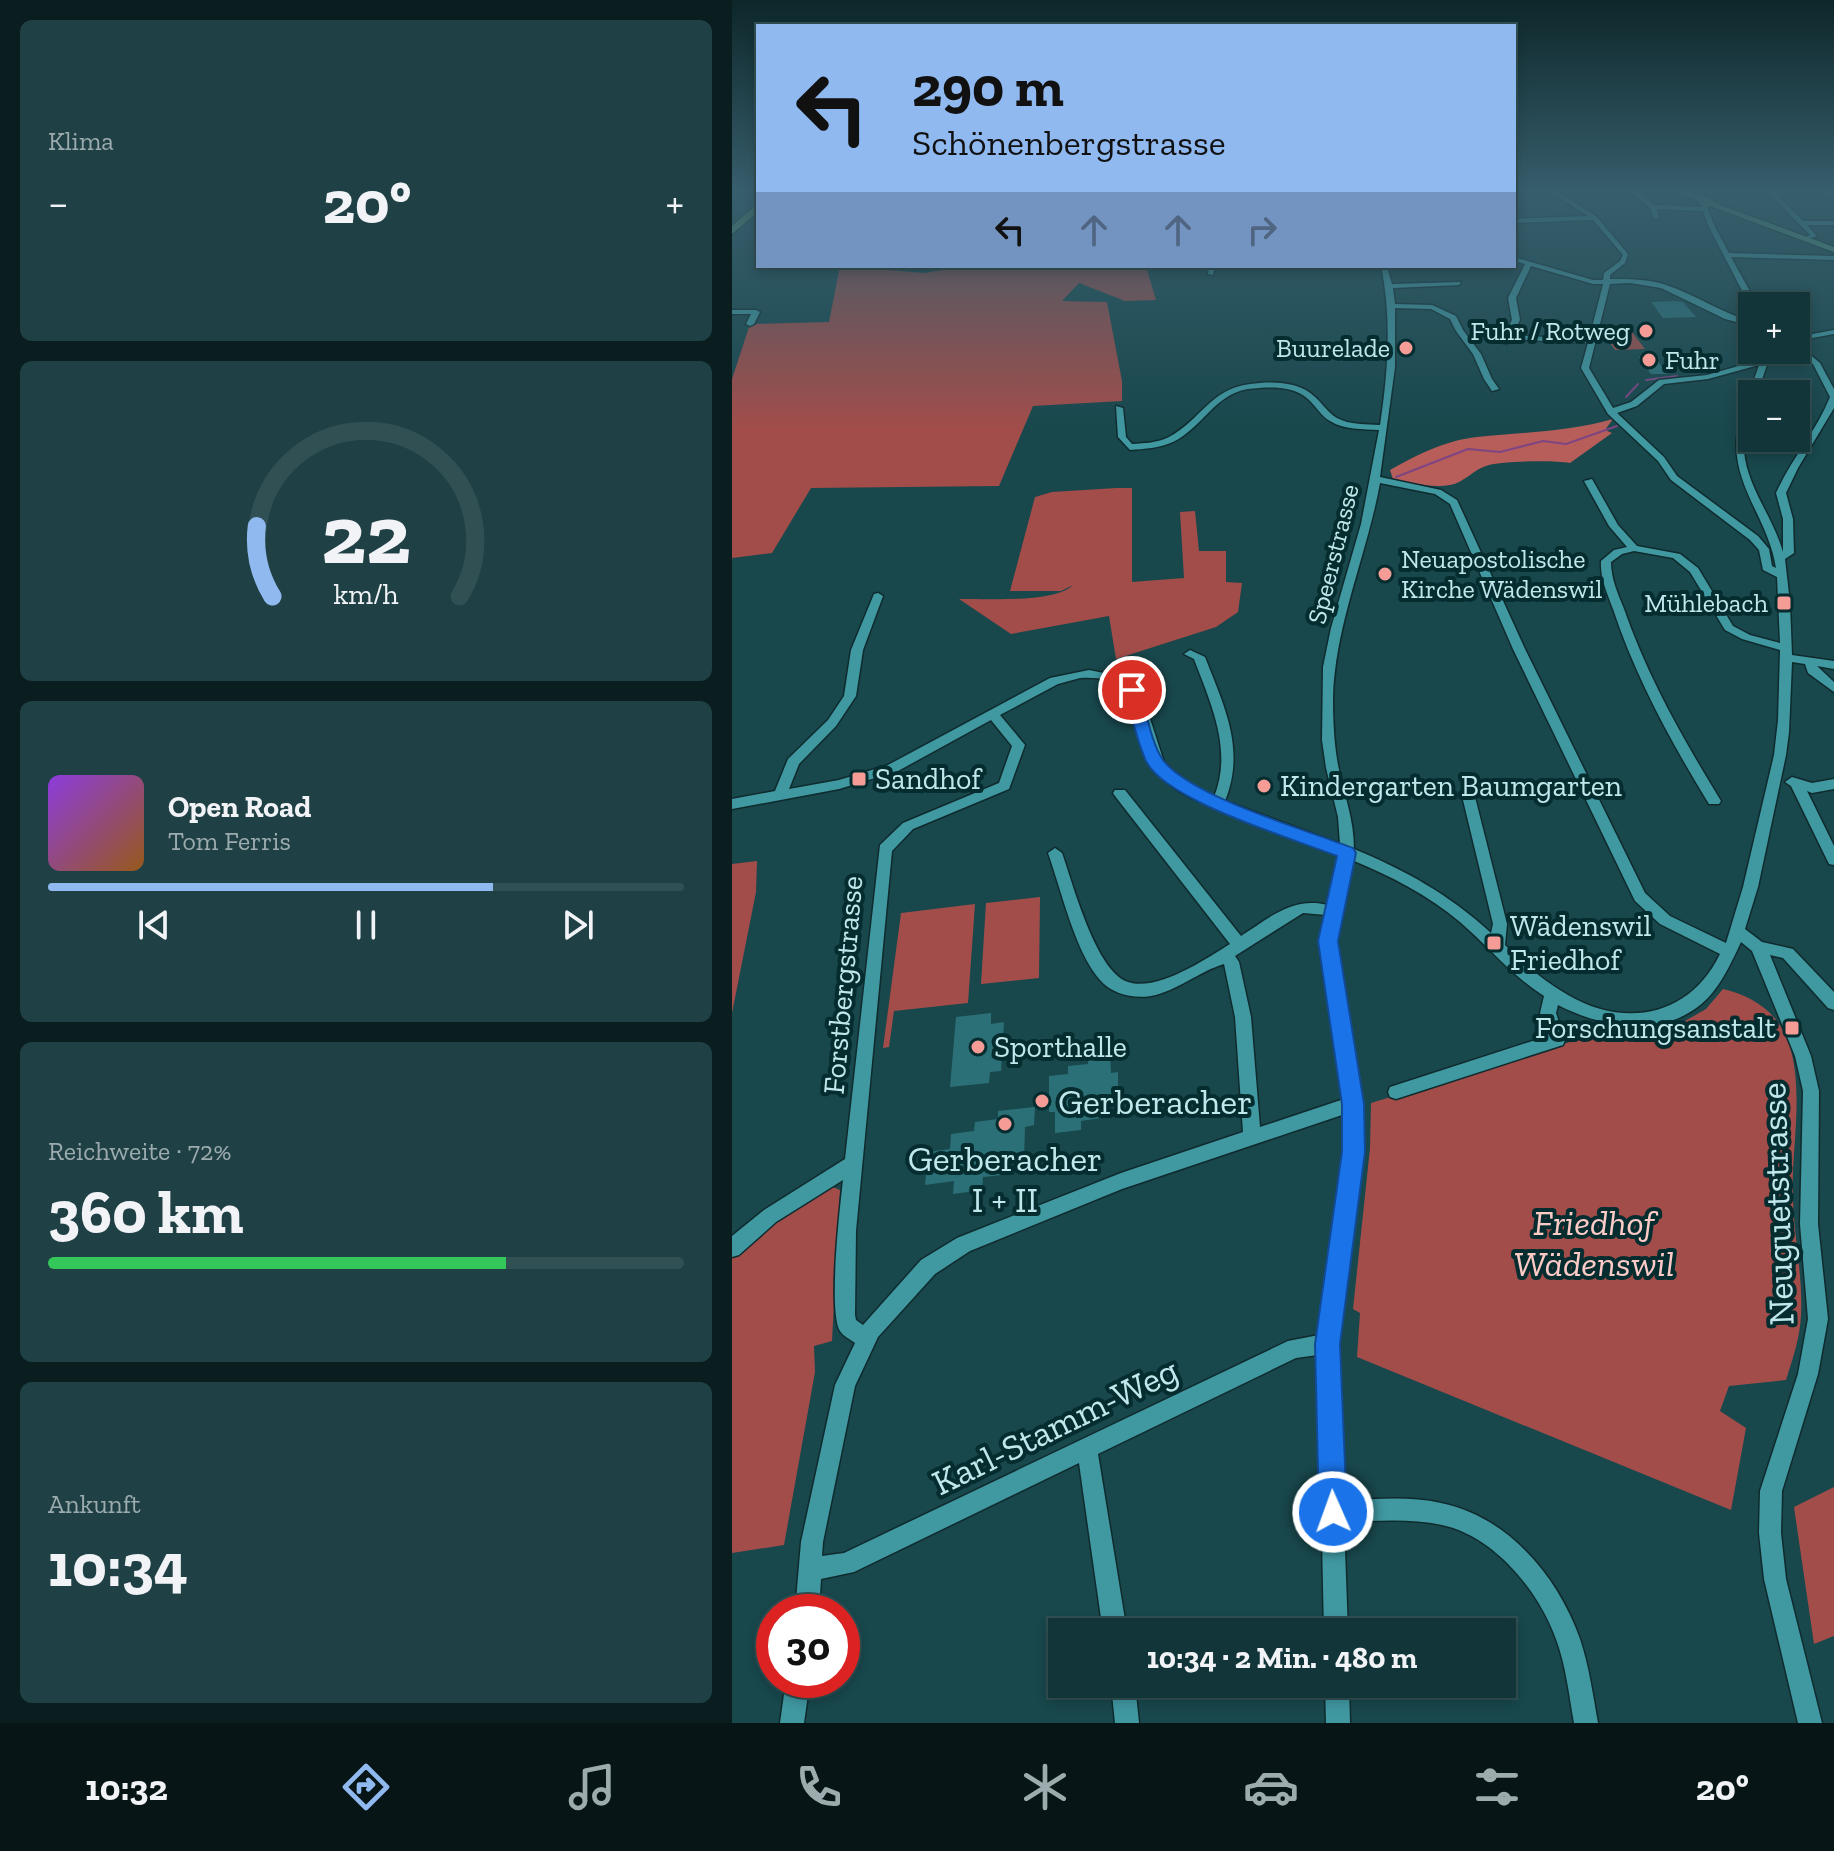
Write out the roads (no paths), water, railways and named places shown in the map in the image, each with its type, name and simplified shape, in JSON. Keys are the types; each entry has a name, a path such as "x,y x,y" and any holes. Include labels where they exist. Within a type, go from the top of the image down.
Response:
{"street":[{"name":"Speerstrasse","path":"1336,1618 1328,1344 1348,1215 1354,1152 1353,1104 1328,941 1347,853 1345,818 1329,745 1327,690 1332,650 1375,479 1394,306 1386,271"},
{"path":"1504,342 1516,320 1512,298 1525,271"},
{"path":"1556,271 1607,283 1630,281 1663,286 1738,320"},
{"path":"1610,271 1606,274 1607,283 1585,368 1587,377 1611,412 1661,459 1674,478 1754,538 1764,549 1767,568 1782,575"},
{"path":"1736,271 1747,292"},
{"path":"1391,286 1459,283"},
{"path":"1394,306 1445,311 1453,318 1459,335 1476,351 1485,378 1495,389"},
{"path":"732,312 756,312 750,324"},
{"path":"1810,338 1834,332"},
{"path":"1525,338 1591,341"},
{"path":"1810,342 1834,343"},
{"path":"1780,557 1789,553 1788,519 1781,493 1810,436 1829,422 1834,397 1810,357"},
{"path":"1611,412 1634,404 1655,385 1708,377 1754,364"},
{"path":"1130,447 1175,440 1235,388 1262,385 1294,388 1310,396 1325,414 1346,425 1382,428"},
{"path":"1119,408 1122,437 1130,447 1129,460"},
{"path":"732,804 849,782 893,768 1061,679 1087,674 1117,680 1137,698 1148,746 1159,768 1183,787 1347,853 1440,898 1552,994 1603,1017 1655,1018 1695,999 1729,951 1738,932 1775,777 1784,721 1780,557 1741,463 1741,452"},
{"path":"1375,479 1438,492 1454,502 1513,636 1640,897 1665,920 1729,951"},
{"path":"1589,481 1614,526 1634,548"},
{"path":"1714,801 1673,738 1639,664 1608,579 1606,561 1618,552 1634,548 1665,552 1686,562 1729,628 1784,652 1834,665"},
{"path":"780,795 793,762 832,723 850,696 857,650 878,596"},
{"path":"1190,654 1199,657 1229,739 1223,790 1218,803"},
{"path":"1810,661 1812,670 1834,688"},
{"name":"Forstbergstrasse","path":"865,1338 848,1326 845,1315 847,1231 885,849 908,826 1004,786 1019,745 993,715"},
{"path":"1775,777 1812,788 1834,784"},
{"path":"1796,783 1834,860"},
{"path":"1120,793 1233,951 1231,962 1243,1017 1252,1137"},
{"path":"1470,800 1500,924 1497,946"},
{"path":"1055,853 1100,967 1115,985 1136,992 1151,990 1233,951 1300,908 1334,912"},
{"path":"1738,932 1758,947 1788,953 1834,1003"},
{"name":"Neuguetstrasse","path":"1758,947 1803,1056 1811,1091 1809,1212 1818,1319 1808,1374 1771,1491 1770,1533 1775,1579 1810,1723"},
{"path":"1396,1092 1557,1040 1548,1013 1552,994"},
{"path":"809,1594 812,1542 845,1385 865,1338 928,1267 964,1244 1121,1181 1353,1104"},
{"path":"732,1248 770,1216 854,1163"},
{"name":"Karl-Stamm-Weg","path":"812,1569 846,1564 1295,1348 1328,1344"},
{"path":"1087,1448 1113,1618"},
{"path":"1333,1512 1410,1511 1453,1516 1503,1547 1535,1579 1568,1637 1586,1723"},
{"path":"792,1723 795,1698"},
{"path":"1124,1698 1127,1723"},
{"path":"1337,1698 1338,1723"}],"waterway":[{"path":"1646,380 1677,376"},
{"path":"1626,397 1638,384"},
{"path":"1396,477 1468,449 1500,452 1543,441 1566,444 1617,426"}],"place":[{"name":"Fuhr / Rotweg","path":"1646,331"},
{"name":"Buurelade","path":"1406,348"},
{"name":"Fuhr","path":"1649,360"},
{"name":"Neuapostolische Kirche Wädenswil","path":"1385,574"},
{"name":"Mühlebach","path":"1784,603"},
{"name":"Sandhof","path":"859,779"},
{"name":"Kindergarten Baumgarten","path":"1264,786"},
{"name":"Wädenswil Friedhof","path":"1494,943"},
{"name":"Forschungsanstalt","path":"1792,1028"},
{"name":"Sporthalle","path":"978,1047"},
{"name":"Gerberacher","path":"1042,1101"},
{"name":"Gerberacher I + II","path":"1005,1124"}],"park label":[{"name":"Friedhof Wädenswil","path":"1594,1242"}]}
